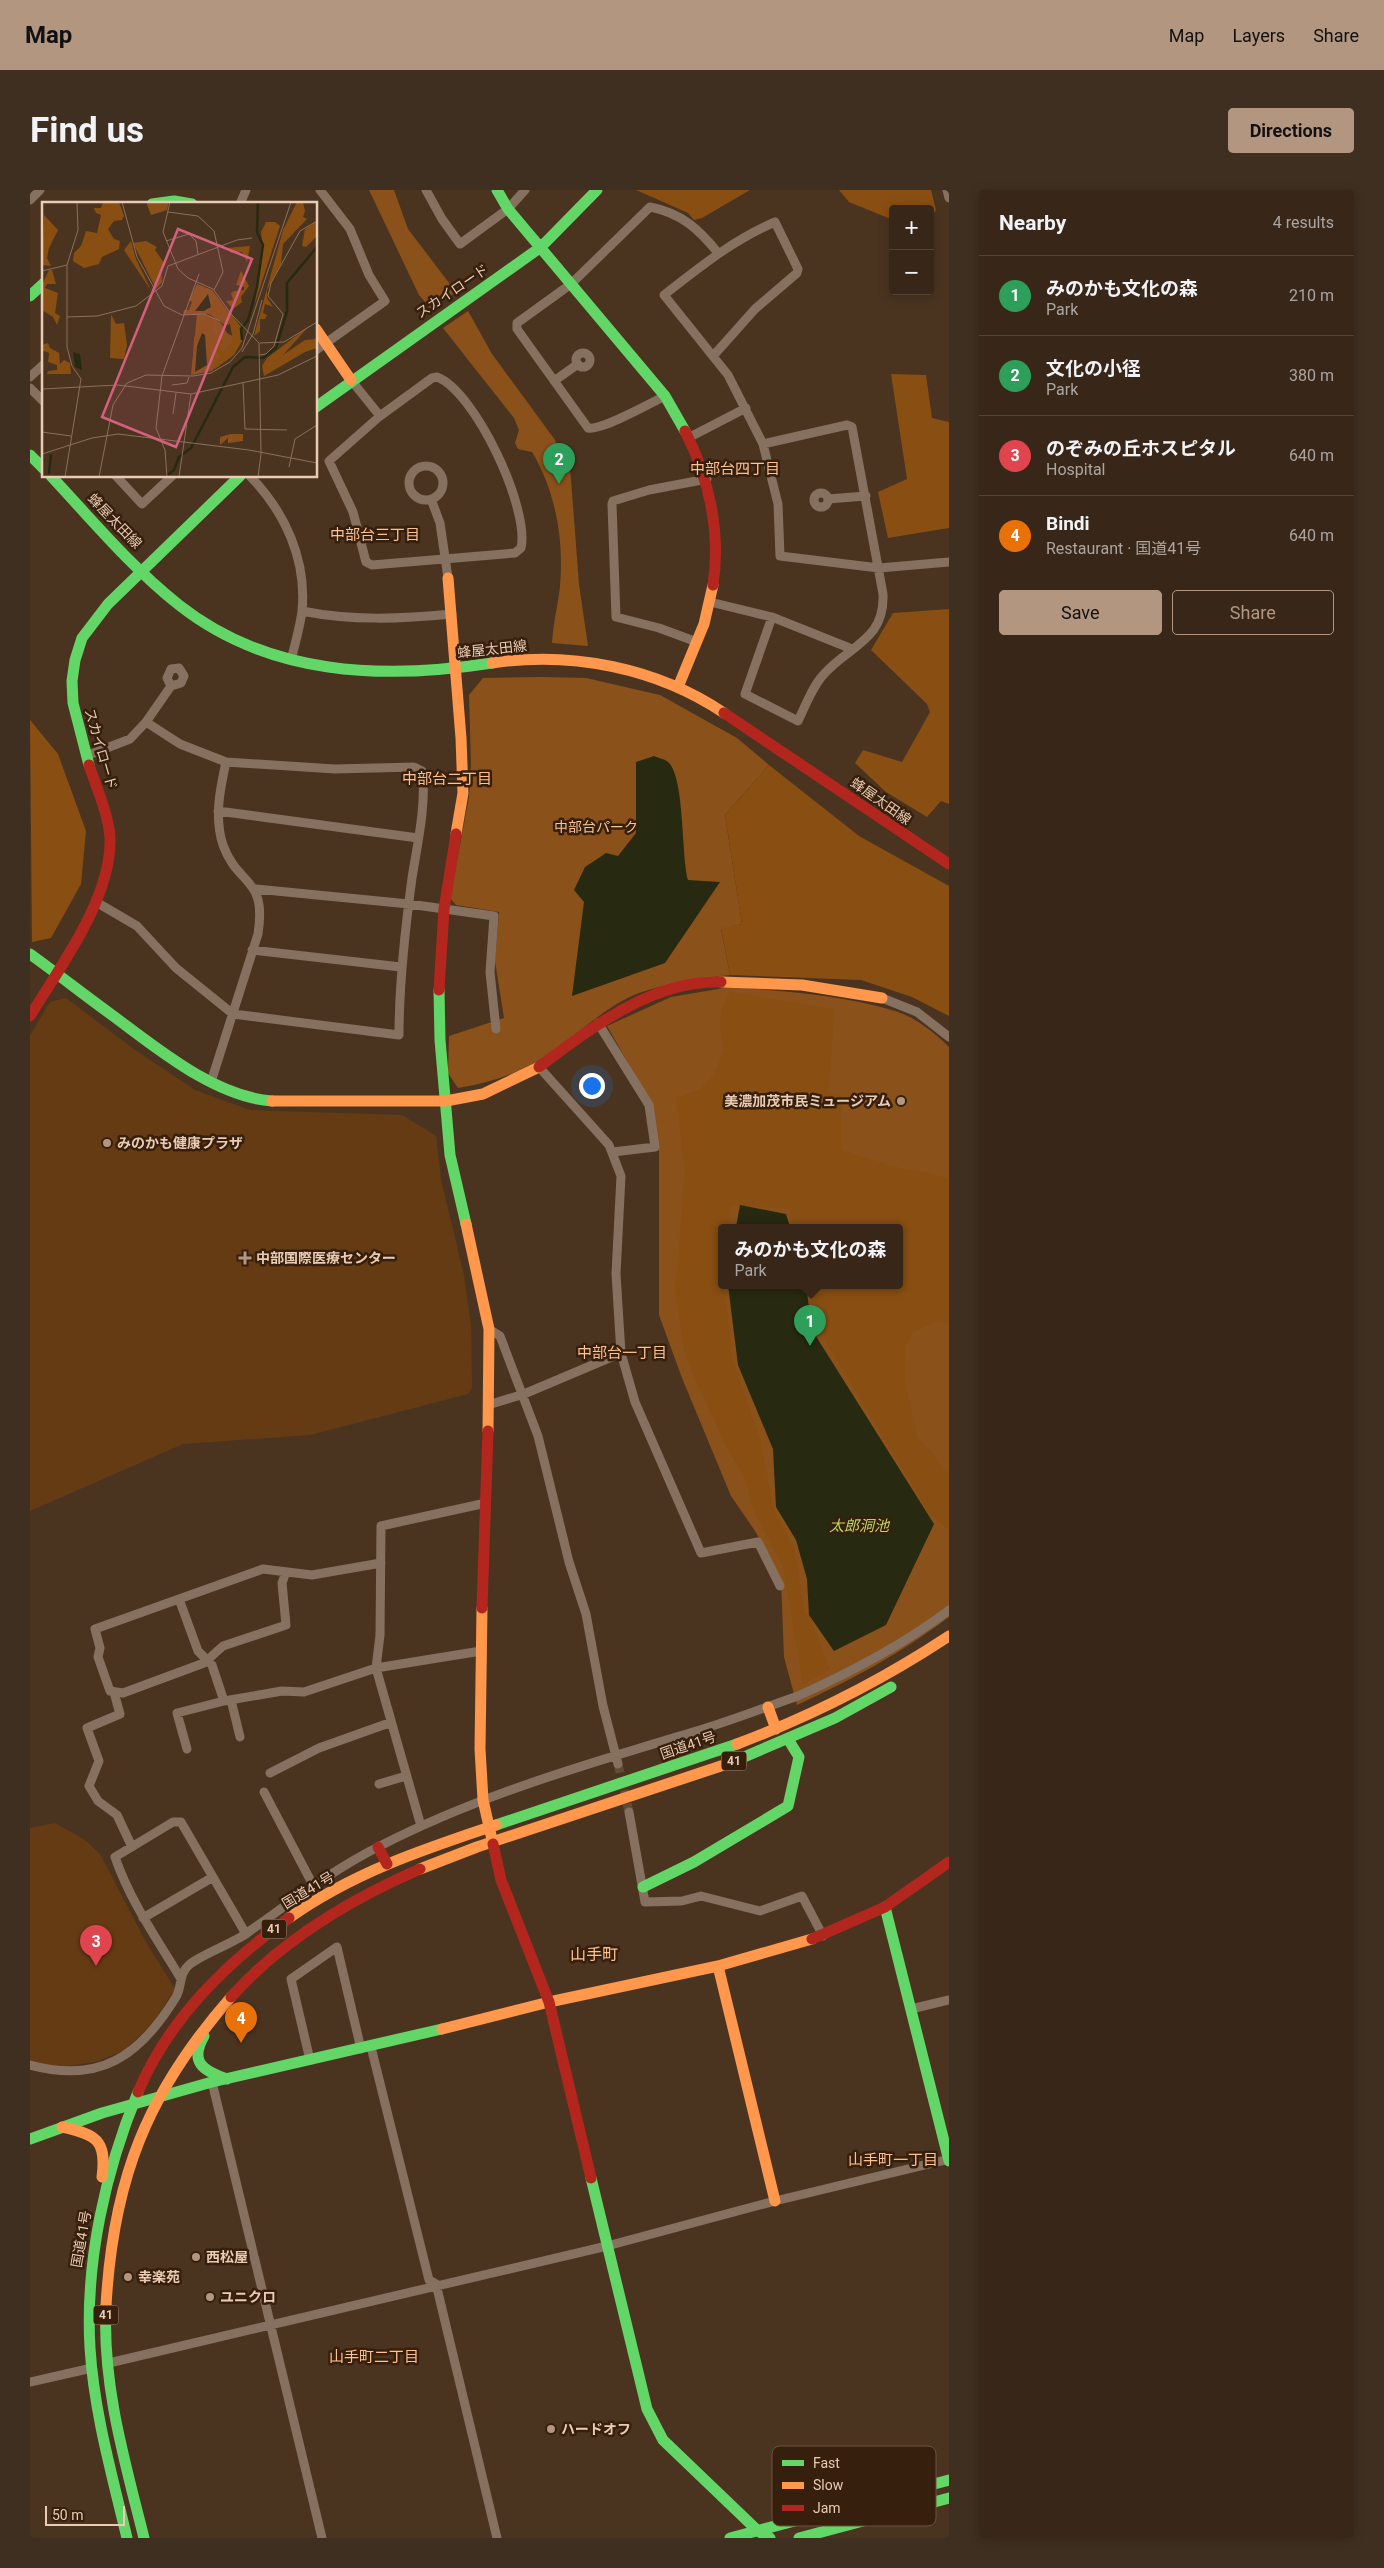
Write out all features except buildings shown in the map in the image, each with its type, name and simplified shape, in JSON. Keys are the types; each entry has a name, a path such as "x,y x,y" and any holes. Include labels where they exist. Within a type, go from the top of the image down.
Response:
{"main road":[{"path":"497,190 508,209 542,247 665,396 690,437 707,479 716,532 716,556 710,602 697,642 678,688"},
{"name":"スカイロード","path":"318,405 351,380 542,247 597,190"},
{"path":"167,202 180,202"},
{"path":"30,296 42,285"},
{"path":"320,347 351,380"},
{"path":"30,455 42,467"},
{"name":"蜂屋太田線","path":"53,478 167,594 208,626 230,639 292,660 346,671 456,668 552,658 586,661 626,670 678,688 717,708 949,864"},
{"name":"スカイロード","path":"30,1016 96,902 106,876 110,839 76,725 71,693 74,661 83,636 142,570 238,478"},
{"path":"448,578 456,668 462,793 444,909 439,990 440,1040 450,1155 480,1282 488,1329 486,1503 481,1651 480,1749 483,1800 501,1880 549,2002 646,2409 663,2440 758,2531 770,2538"},
{"path":"30,954 167,1056 211,1082 258,1100 286,1102 446,1101 483,1094 539,1067 598,1022 636,1003 672,990 710,982 802,985 882,998"},
{"name":"国道41号","path":"127,2538 97,2402 92,2368 89,2326 90,2270 100,2216 118,2150 154,2060 170,2032 218,1977 246,1951 287,1920 323,1897 387,1864 477,1831 655,1772 826,1709 877,1683 949,1636"},
{"path":"932,1662 949,1648"},
{"name":"41","path":"144,2538 117,2418 108,2363 105,2326 117,2212 126,2174 140,2136 172,2071 199,2032 231,1997 272,1958 305,1931 348,1904 416,1871 480,1847 634,1797 788,1739 871,1699 902,1680"},
{"path":"768,1706 776,1729"},
{"path":"642,1887 694,1862 788,1806 799,1757 788,1739"},
{"path":"378,1847 387,1864"},
{"path":"30,2139 135,2104 212,2082 366,2048 549,2002 718,1966 823,1936 885,1907 949,1862"},
{"path":"885,1907 949,2160"},
{"path":"718,1966 775,2201"},
{"path":"227,2079 211,2074 203,2068 196,2058 202,2038 227,2006 231,1997"},
{"path":"62,2127 88,2132 100,2142 105,2159 98,2196 100,2216"},
{"path":"936,2483 949,2480"},
{"path":"936,2501 949,2498"},
{"path":"730,2538 777,2526"},
{"path":"799,2538 844,2526"}],"street":[{"path":"30,200 40,190"},
{"path":"241,202 246,190"},
{"path":"320,190 350,229 369,275 384,301 320,347"},
{"path":"426,190 442,219 460,244 508,209 525,190"},
{"path":"947,190 949,198"},
{"path":"665,396 626,416 591,429 554,381 516,325 571,284 650,207 680,216 696,227 718,253"},
{"path":"714,355 755,309 796,273 798,269 775,222 749,233 718,253 664,295 714,355 746,408 763,444 778,504 780,556 880,568 949,562"},
{"path":"554,381 578,364"},
{"path":"30,377 42,366"},
{"path":"437,377 458,394 478,419 498,453 514,493 521,548 515,553 446,557 377,565 366,562 352,512 329,461 380,416 432,378 437,377"},
{"path":"351,380 380,416"},
{"path":"30,388 42,400"},
{"path":"690,437 746,408"},
{"path":"763,444 850,425 880,568 884,600 880,620 874,631 820,678 798,721 745,694 772,617"},
{"path":"118,478 142,504 170,478"},
{"path":"252,478 265,492 279,512 294,543 301,572 302,611 292,660"},
{"path":"697,642 659,628 616,617 612,504 613,501 649,490 707,479"},
{"path":"828,499 866,496"},
{"path":"431,499 440,523 448,578"},
{"path":"710,602 772,617 852,649"},
{"path":"302,611 371,618 411,618 452,614"},
{"path":"86,756 130,739 146,722 171,686"},
{"path":"96,902 136,926 176,968 233,1014 399,1035 401,967 418,838 423,781 422,771 414,767 335,769 226,762 180,744 146,722"},
{"path":"211,1082 233,1014 261,915 256,889 231,861 224,846 218,812 226,762"},
{"path":"218,812 418,838"},
{"path":"256,889 408,904 494,916 490,972 496,1029"},
{"path":"252,950 401,967"},
{"path":"882,998 917,1012 949,1037"},
{"path":"598,1022 649,1105 655,1147 613,1152"},
{"path":"539,1067 597,1128 613,1152 621,1176 616,1274 621,1353 636,1402 701,1553 758,1542 780,1586"},
{"path":"488,1329 500,1336 524,1394 538,1436 569,1562 586,1614 603,1706 616,1760"},
{"path":"488,1405 524,1394 621,1353"},
{"path":"421,1826 390,1723 376,1668 380,1636 381,1526 486,1503"},
{"path":"286,1572 282,1583 286,1625 224,1646 204,1663 123,1693 110,1691 98,1657 100,1648 95,1629 263,1569 312,1574 380,1563"},
{"path":"179,1599 198,1651 208,1659 228,1701 240,1737"},
{"path":"30,2066 55,2072 111,2065 139,2045 163,2018 178,1994 181,1978 188,1965 246,1934 313,1885 378,1847 421,1826 483,1800 616,1760 798,1696 845,1675 929,1625 949,1610"},
{"path":"187,1750 177,1714 228,1701 282,1691 304,1692 376,1668 481,1651"},
{"path":"118,1693 116,1696 120,1714 86,1728 99,1761 90,1786 98,1801 117,1815 132,1847"},
{"path":"270,1773 319,1748 390,1723"},
{"path":"380,1784 406,1776"},
{"path":"264,1792 313,1885"},
{"path":"630,1812 645,1902 682,1900 701,1896 760,1911 802,1896 823,1936"},
{"path":"181,1978 143,1918 122,1876 115,1857 173,1822 181,1822 246,1934"},
{"path":"143,1918 213,1877"},
{"path":"310,2060 291,1979 337,1947 429,2280 436,2284 497,2538"},
{"path":"911,2009 949,2000"},
{"path":"212,2082 322,2538"},
{"path":"108,2363 436,2284 606,2246 775,2201 949,2160"},
{"path":"30,2382 92,2368"}],"shaded area":[{"path":"636,190 750,190 702,218 694,220 688,213"},
{"path":"839,190 931,190 936,210 934,213 934,205 889,205 889,218 849,202"},
{"path":"891,374 926,375 932,418 949,422 949,528 888,538 878,492 907,479"},
{"path":"949,609 949,804 941,801 927,817 886,792 855,763 863,750 902,762 930,712 927,704 871,650 893,613"},
{"path":"30,720 58,754 86,831 81,884 51,938 32,942"},
{"path":"769,765 859,836 949,886 949,1016 912,997 861,980 730,975 721,928 742,924 725,815"},
{"path":"730,992 835,1009 828,1093 842,1095 842,1150 903,1169 927,1172 949,1179 949,1324 937,1321 913,1332 905,1347 906,1386 917,1435 949,1474 949,1530 929,1513 817,1327 808,1289 903,1289 903,1224 793,1224 790,1209 732,1205 728,1224 718,1224 718,1289 724,1289 732,1357 761,1442 773,1507 794,1548 805,1614 809,1615 830,1669 803,1685 783,1567 749,1501 748,1488 744,1476 730,1455 685,1356 675,1292 685,1171 676,1098 699,1090 715,1073 724,1049 720,1024 722,1008"},
{"name":"中部国際医療センター","path":"66,998 135,1050 195,1090 250,1110 402,1115 436,1136 441,1180 464,1275 471,1326 472,1388 468,1394 310,1435 183,1444 30,1511 30,1035 50,1002"},
{"path":"55,1823 85,1840 100,1854 147,1944 175,1989 152,2024 123,2051 95,2062 67,2066 38,2065 30,2061 30,1828"}],"green space":[{"path":"369,190 394,190 408,229 456,292 431,309 419,295"},
{"path":"468,311 492,354 555,440 565,464 570,467 579,584 588,646 552,643 560,586 561,551 552,500 547,483 532,452 518,449 515,443 519,430 514,418 443,328"},
{"name":"中部台パーク","path":"483,678 586,678 660,695 737,738 769,765 725,815 742,924 721,929 730,975 672,984 639,993 616,1004 531,1065 484,1083 458,1088 448,1073 449,1036 504,1018 495,961 499,912 456,905 450,898 469,797 471,763 469,695"},
{"path":"730,987 813,994 855,1001 895,1011 917,1021 949,1047 949,1617 876,1665 797,1705 784,1657 781,1579 755,1531 731,1496 682,1378 659,1315 659,1152 651,1103 607,1026 671,997"}],"water":[{"path":"654,756 668,762 677,783 688,880 720,882 665,963 572,996 584,902 574,890 585,867 606,853 618,856 636,833 636,762"},
{"path":"740,1205 786,1214 789,1224 737,1224"},
{"name":"太郎洞池","path":"728,1289 807,1289 812,1330 934,1524 886,1625 834,1651 809,1615 807,1579 796,1540 776,1507 773,1449 738,1365"}],"tunnel":[{"path":"618,1764 629,1812"}],"traffic: fast":[{"path":"497,190 508,209 665,396 685,431"},
{"path":"318,406 541,247 597,190"},
{"path":"167,202 180,202"},
{"path":"30,296 42,285"},
{"path":"30,455 42,467"},
{"path":"53,478 112,543 161,590 214,629 251,646 289,659 328,667 369,671 410,671 492,663"},
{"path":"89,765 73,703 72,681 75,660 82,638 108,604 238,478"},
{"path":"30,954 189,1070 230,1091 251,1098 272,1101"},
{"path":"439,990 440,1040 450,1155 466,1224"},
{"path":"730,1763 835,1718 891,1687"},
{"path":"643,1887 694,1862 788,1806 799,1757 788,1739"},
{"path":"496,1825 737,1744"},
{"path":"885,1907 949,2161"},
{"path":"30,2139 102,2113 212,2082 442,2029"},
{"path":"204,2036 200,2045 198,2059 205,2069 227,2079"},
{"path":"127,2538 104,2443 95,2396 89,2316 94,2250 107,2185 126,2122 138,2092"},
{"path":"591,2178 647,2409 663,2440 758,2531 770,2538"},
{"path":"106,2306 106,2336 111,2394 116,2423 144,2538"},
{"path":"936,2483 949,2480"},
{"path":"936,2501 949,2498"},
{"path":"730,2538 775,2526"},
{"path":"799,2538 844,2526"}],"traffic: slow":[{"path":"318,332 351,380"},
{"path":"448,578 461,738 463,793 456,834"},
{"path":"678,687 704,624 713,585"},
{"path":"492,663 553,659 613,667 642,674 671,685 698,697 724,713"},
{"path":"721,982 802,985 882,998"},
{"path":"272,1101 446,1101 483,1094 539,1067"},
{"path":"466,1224 489,1329 488,1431"},
{"path":"482,1608 480,1749 483,1800 493,1844"},
{"path":"737,1744 793,1721 846,1696 898,1668 949,1636"},
{"path":"768,1707 776,1729"},
{"path":"420,1869 477,1847 730,1763"},
{"path":"289,1918 313,1902 363,1875 415,1853 496,1825"},
{"path":"442,2029 549,2002 718,1966 812,1939"},
{"path":"718,1966 775,2201"},
{"path":"106,2306 110,2260 117,2218 126,2178 140,2140 156,2103 177,2068 231,1997"},
{"path":"62,2127 91,2136 97,2141 103,2155 102,2177"}],"traffic: jam":[{"path":"685,431 701,467 711,506 715,545 713,585"},
{"path":"724,713 949,864"},
{"path":"30,1016 82,931 103,884 108,861 109,829 102,801 89,765"},
{"path":"439,990 444,909 456,834"},
{"path":"539,1067 601,1022 647,998 670,989 695,983 721,982"},
{"path":"482,1608 488,1431"},
{"path":"493,1844 501,1880 549,2002 591,2178"},
{"path":"378,1847 387,1864"},
{"path":"812,1939 885,1907 949,1862"},
{"path":"231,1997 251,1976 295,1939 343,1908 420,1869"},
{"path":"138,2092 166,2040 201,1995 243,1954 289,1918"}],"place":[{"name":"文化の小径","path":"559,484"},
{"name":"美濃加茂市民ミュージアム","path":"901,1101"},
{"name":"みのかも健康プラザ","path":"107,1143"},
{"name":"中部国際医療センター","path":"245,1258"},
{"name":"みのかも文化の森","path":"810,1346"},
{"name":"のぞみの丘ホスピタル","path":"96,1966"},
{"name":"Bindi","path":"241,2043"},
{"name":"西松屋","path":"196,2257"},
{"name":"幸楽苑","path":"128,2277"},
{"name":"ユニクロ","path":"210,2297"},
{"name":"ハードオフ","path":"551,2429"}],"district":[{"name":"中部台四丁目","path":"735,469"},
{"name":"中部台三丁目","path":"375,535"},
{"name":"中部台二丁目","path":"447,779"},
{"name":"中部台一丁目","path":"622,1353"},
{"name":"山手町","path":"594,1954"},
{"name":"山手町一丁目","path":"893,2160"},
{"name":"山手町二丁目","path":"374,2357"}]}
